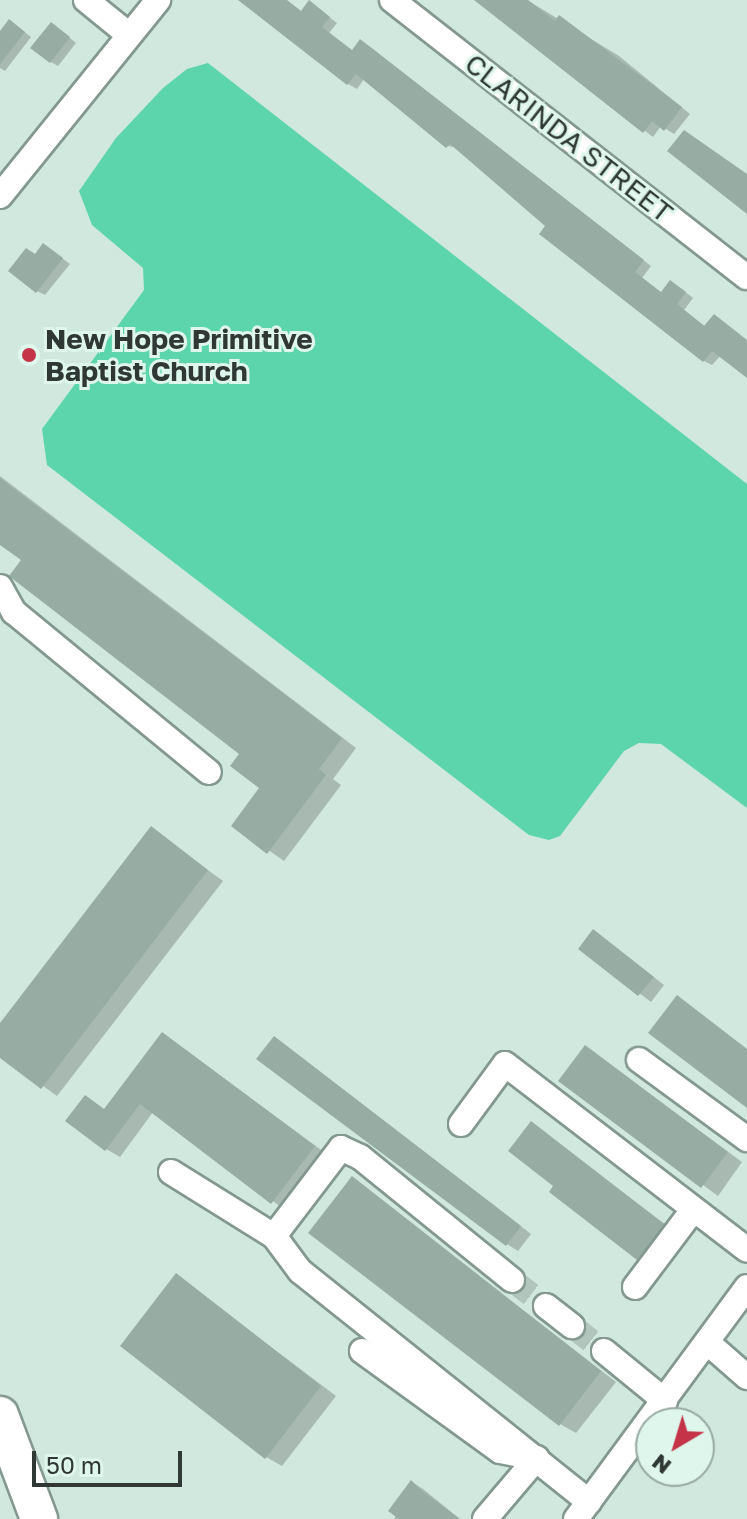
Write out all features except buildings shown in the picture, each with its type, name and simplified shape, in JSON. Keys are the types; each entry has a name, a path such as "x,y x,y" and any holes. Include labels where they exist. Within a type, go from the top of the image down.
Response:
{"highway":[{"path":"0,1415 39,1519"}],"street":[{"path":"86,0 129,35"},
{"path":"0,196 158,0"},
{"name":"CLARINDA STREET","path":"392,0 747,277"},
{"path":"0,587 14,612 209,772"},
{"path":"639,1060 747,1139"},
{"path":"461,1124 505,1064 747,1250"},
{"path":"274,1236 341,1148 360,1157 512,1280"},
{"path":"171,1172 274,1236 300,1271 537,1458 582,1511 744,1298"},
{"path":"635,1287 693,1210"},
{"path":"546,1306 572,1326"},
{"path":"708,1343 745,1369"},
{"path":"362,1351 500,1451 537,1458"},
{"path":"604,1351 665,1401"},
{"path":"485,1519 537,1458"}],"shaded area":[{"path":"208,63 747,484 747,808 661,744 639,743 624,751 560,836 549,840 529,835 47,465 42,429 144,290 143,268 92,225 79,191 116,138 163,88 187,69"}],"tunnel":[{"path":"512,1280 546,1306"},
{"path":"572,1326 604,1351"}],"place":[{"name":"New Hope Primitive Baptist Church","path":"29,355"}]}
